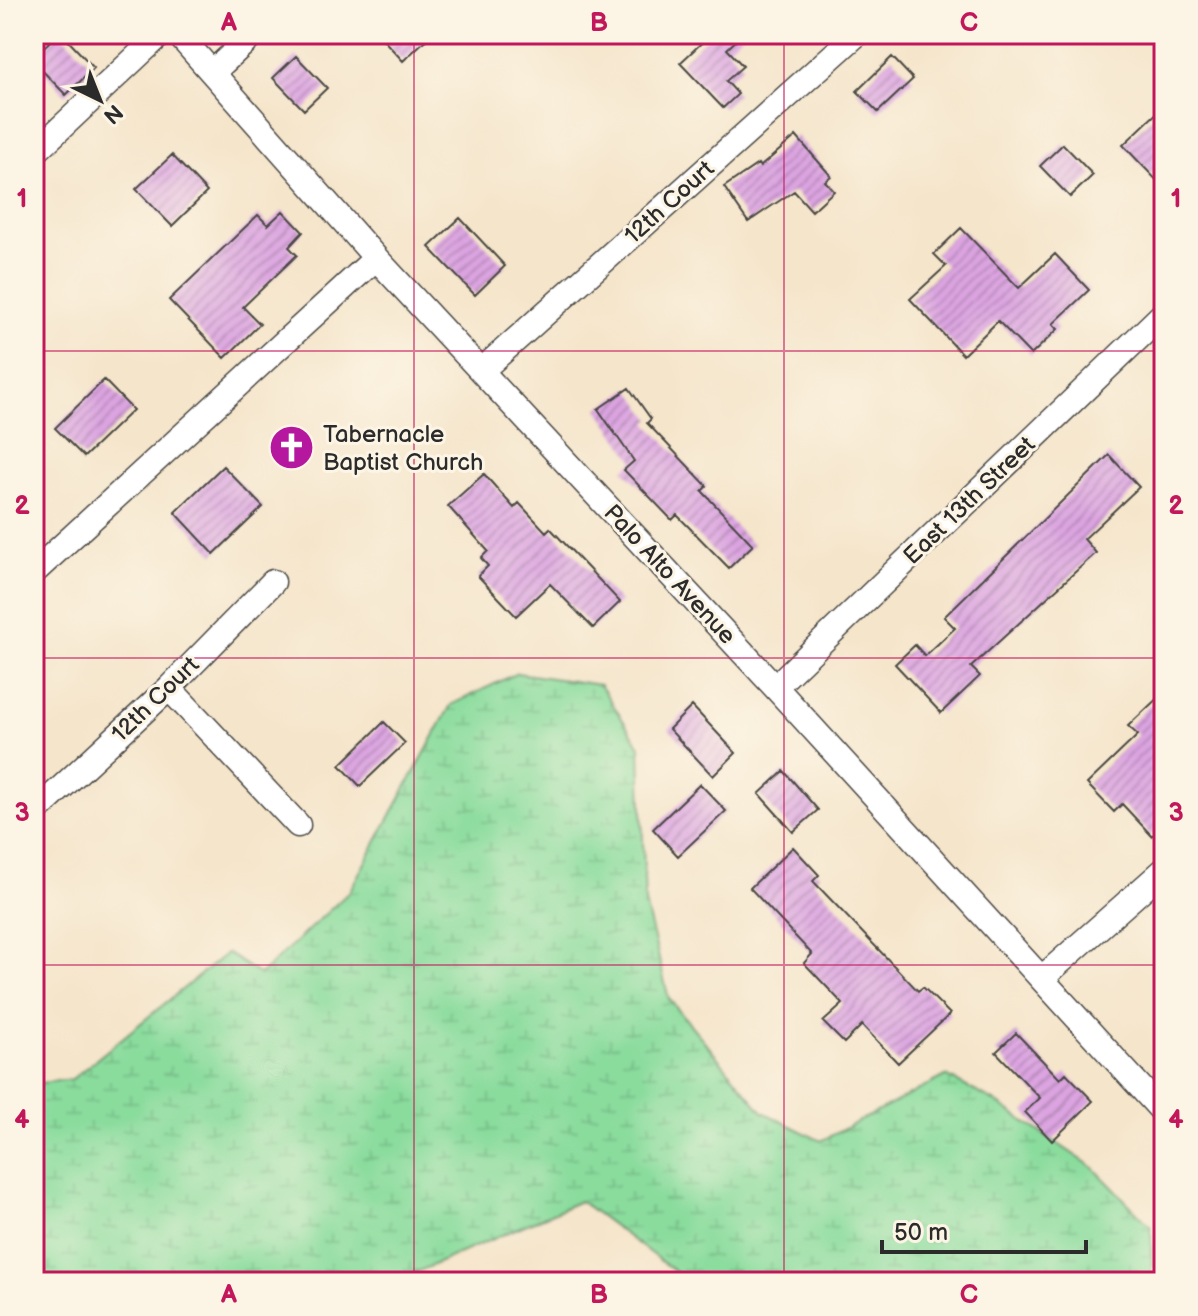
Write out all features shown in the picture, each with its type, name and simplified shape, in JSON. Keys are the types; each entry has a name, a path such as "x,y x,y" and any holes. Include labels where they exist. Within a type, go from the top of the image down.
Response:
{"street":[{"path":"34,153 161,34"},
{"name":"Palo Alto Avenue","path":"178,34 376,258 775,687 1164,1113"},
{"path":"213,72 254,34"},
{"name":"12th Court","path":"481,371 857,34"},
{"path":"34,572 376,258"},
{"name":"East 13th Street","path":"775,687 1164,313"},
{"name":"12th Court","path":"34,813 169,688 273,582"},
{"path":"169,688 298,825"},
{"path":"1042,978 1164,870"}],"green space":[{"path":"517,673 600,685 640,746 645,903 669,999 763,1112 821,1141 946,1076 994,1101 1094,1168 1151,1227 1152,1282 689,1282 580,1201 394,1282 34,1282 34,1084 72,1079 227,953 260,975 349,892 451,705"}],"building":[{"path":"58,34 62,34 94,68 66,95 34,62 34,56"},
{"path":"378,34 432,34 403,61"},
{"path":"711,34 743,34 727,49 743,66 726,81 738,94 723,108 680,63"},
{"path":"296,56 327,88 304,110 273,78"},
{"path":"892,57 913,79 878,112 857,91"},
{"path":"1164,106 1164,188 1123,145"},
{"path":"796,136 831,176 825,181 834,191 812,211 794,191 748,222 724,187 758,164 760,167"},
{"path":"1063,144 1093,175 1070,197 1040,166"},
{"path":"172,155 207,192 172,226 136,189"},
{"path":"283,211 303,232 289,247 297,255 243,307 260,324 225,358 169,300 258,215 268,225"},
{"path":"460,218 505,266 475,295 429,247"},
{"path":"961,228 1019,288 1055,254 1089,290 1053,324 1058,329 1031,355 998,321 963,355 910,299 946,266 934,254"},
{"path":"104,380 133,410 84,457 55,428"},
{"path":"629,388 651,419 647,423 707,486 702,491 753,545 729,568 677,515 672,520 624,470 634,461 598,409"},
{"path":"1109,455 1139,487 1084,539 1096,553 971,667 980,676 941,713 895,664 915,645 925,656 955,628 944,617"},
{"path":"223,466 263,507 214,554 175,512"},
{"path":"484,474 514,508 519,503 546,532 550,528 620,602 593,628 550,584 516,616 478,576 488,566 481,558 488,551 448,506"},
{"path":"1164,692 1164,824 1152,836 1122,804 1114,812 1087,784 1138,735 1128,726"},
{"path":"692,706 736,753 713,776 669,729"},
{"path":"384,722 405,743 360,786 340,765"},
{"path":"784,771 818,810 793,832 759,794"},
{"path":"700,784 726,811 678,856 653,829"},
{"path":"793,847 819,875 813,881 918,991 923,987 950,1014 898,1063 862,1025 844,1043 823,1022 843,1004 804,963 812,954 750,888"},
{"path":"1016,1033 1060,1079 1066,1073 1093,1101 1052,1141 1025,1112 1040,1098 996,1052"}],"place":[{"name":"Tabernacle Baptist Church","path":"292,448"}]}
